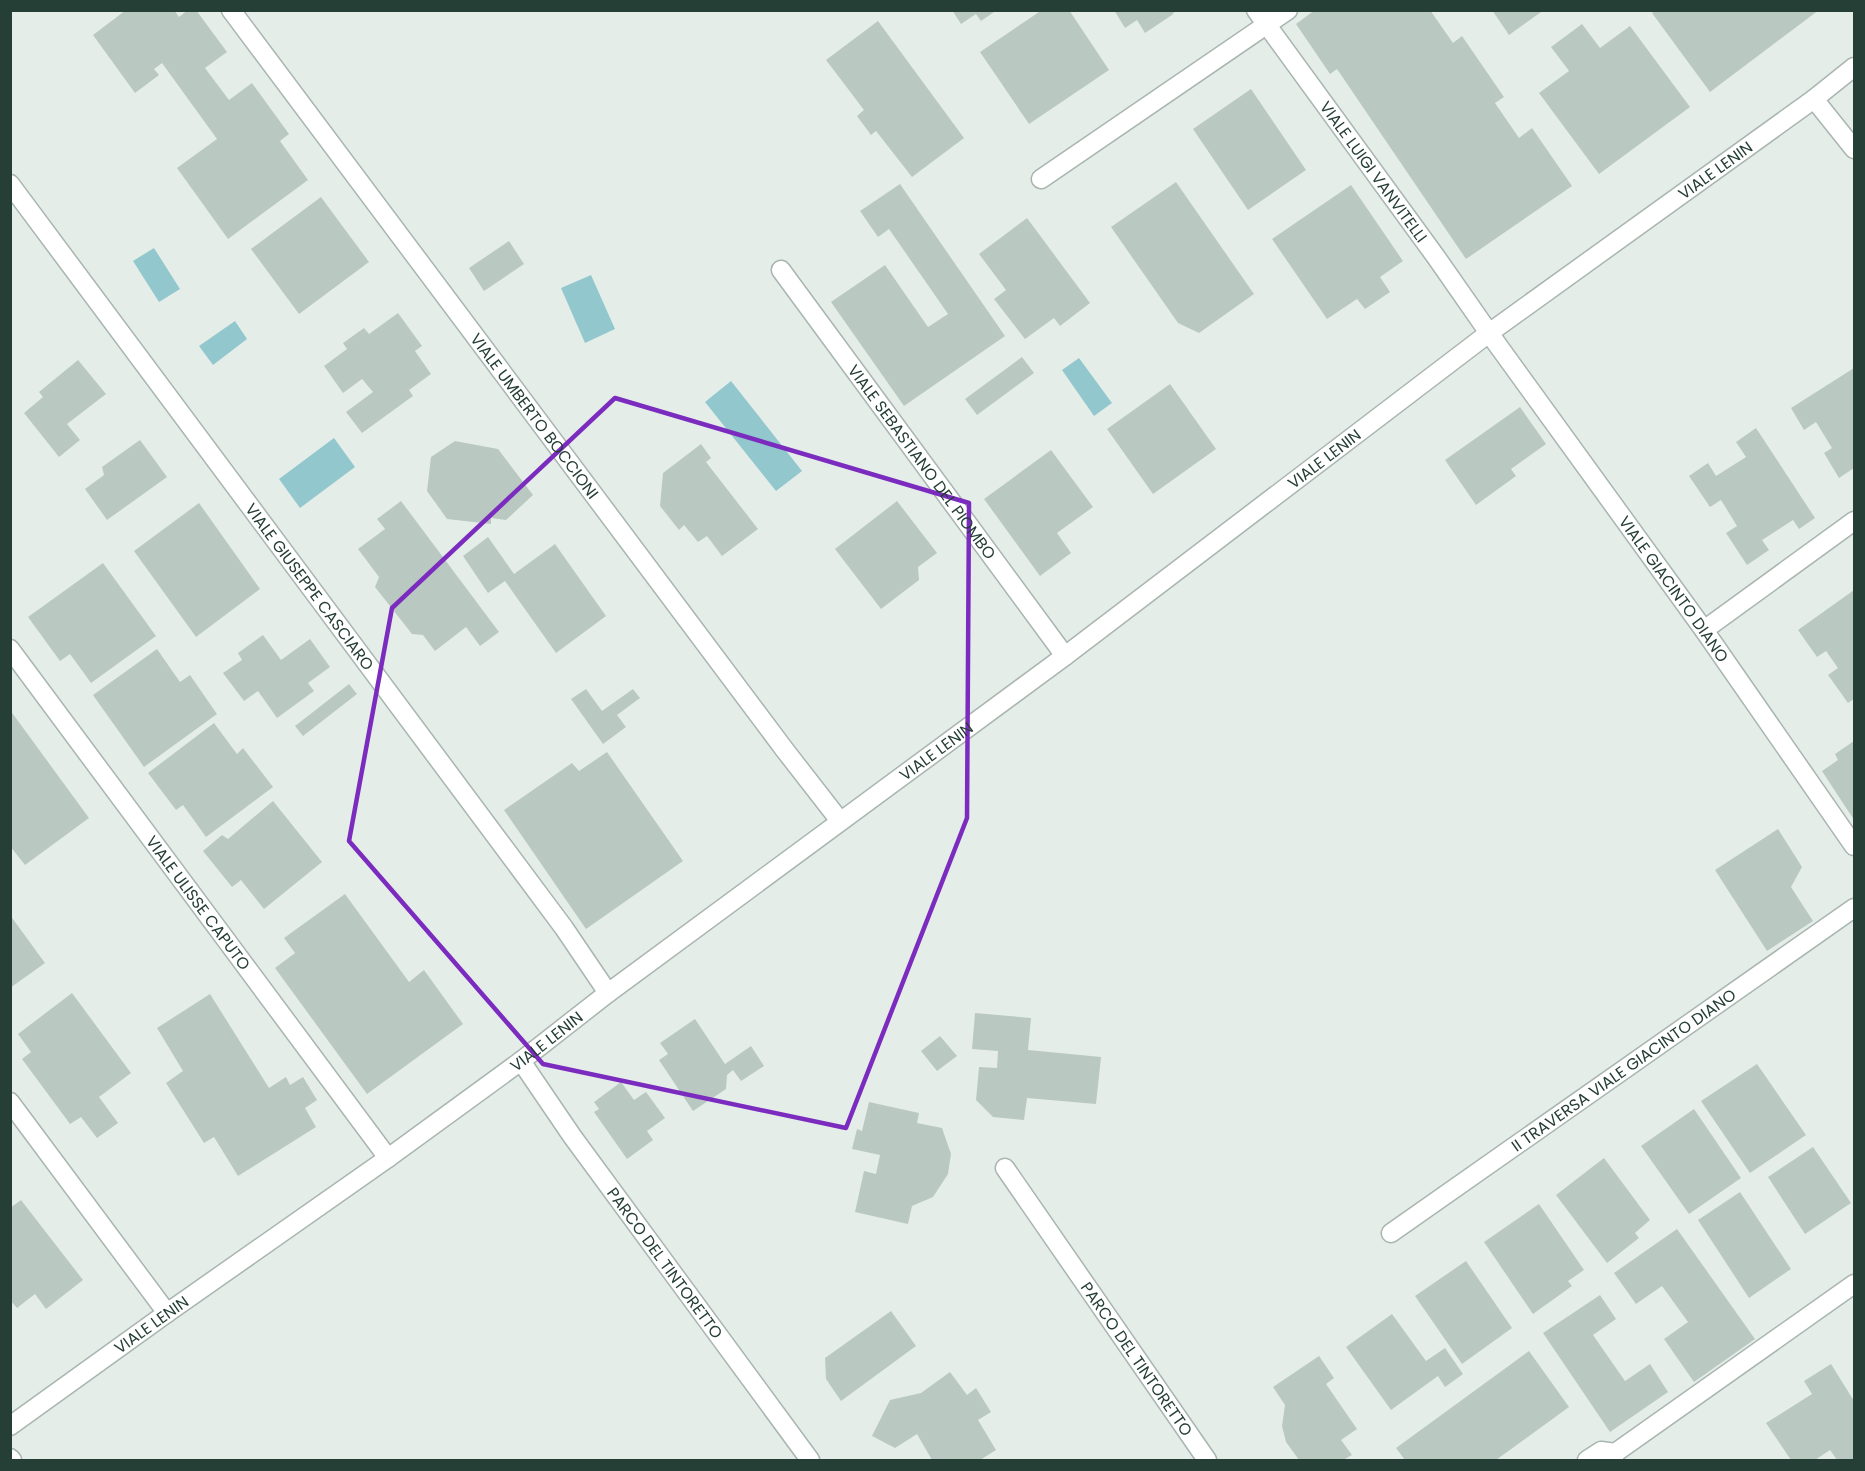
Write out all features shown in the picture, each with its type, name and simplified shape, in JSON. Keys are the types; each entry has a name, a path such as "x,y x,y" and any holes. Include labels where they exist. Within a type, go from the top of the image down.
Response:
{"street":[{"name":"VIALE UMBERTO BOCCIONI","path":"231,10 840,821"},
{"path":"1041,179 1261,18 1288,10"},
{"name":"VIALE LUIGI VANVITELLI","path":"1261,18 1489,333"},
{"name":"VIALE LENIN","path":"10,1426 521,1061 608,993 1065,656 1489,333 1814,99 1854,67"},
{"path":"1814,99 1854,149"},
{"name":"VIALE GIUSEPPE CASCIARO","path":"10,184 557,918 608,993"},
{"name":"VIALE SEBASTIANO DEL PIOMBO","path":"781,270 1065,656"},
{"name":"VIALE GIACINTO DIANO","path":"1489,333 1704,630 1854,846"},
{"path":"1704,630 1854,521"},
{"name":"VIALE ULISSE CAPUTO","path":"10,649 388,1158"},
{"name":"II TRAVERSA VIALE GIACINTO DIANO","path":"1391,1233 1854,908"},
{"name":"PARCO DEL TINTORETTO","path":"521,1061 572,1136 810,1461"},
{"path":"10,1102 167,1313"},
{"name":"PARCO DEL TINTORETTO","path":"1005,1168 1207,1461"},
{"path":"1587,1461 1601,1451 1614,1457 1854,1284"}],"highlighted area":[{"path":"615,398 969,503 967,818 846,1128 543,1064 349,841 392,608"}],"water":[{"path":"154,248 180,289 159,302 133,261"},
{"path":"591,275 615,329 585,343 561,288"},
{"path":"235,321 247,339 213,365 199,346"},
{"path":"1079,358 1112,403 1094,416 1062,370"},
{"path":"731,381 802,471 776,491 705,402"},
{"path":"334,438 355,467 300,508 279,479"}],"building":[{"path":"126,10 174,10 179,17 188,10 196,10 227,52 205,68 229,100 252,83 289,134 280,141 308,180 228,239 177,168 217,139 162,63 154,69 159,75 135,93 93,35"},
{"path":"952,10 997,10 981,21 976,14 961,24"},
{"path":"1042,10 1069,10 1109,70 1029,124 980,52"},
{"path":"1114,10 1176,10 1145,33 1137,20 1125,28"},
{"path":"1315,10 1430,10 1453,43 1462,36 1504,97 1495,103 1519,138 1532,128 1572,186 1466,259 1337,69 1330,74 1296,24"},
{"path":"1492,10 1544,10 1509,35"},
{"path":"1656,10 1819,10 1710,92 1652,13"},
{"path":"878,21 964,138 912,177 876,131 871,135 857,116 864,110 826,60"},
{"path":"1582,24 1600,48 1630,26 1690,107 1599,174 1539,93 1569,71 1551,47"},
{"path":"1251,89 1306,170 1248,210 1193,129"},
{"path":"1176,182 1254,294 1199,333 1178,323 1111,227"},
{"path":"900,184 1005,336 904,406 831,302 885,265 928,327 948,314 889,229 878,237 860,211"},
{"path":"1351,185 1403,261 1380,277 1390,292 1365,309 1357,299 1327,319 1272,239"},
{"path":"321,197 369,262 299,314 251,249"},
{"path":"1027,218 1090,303 1060,326 1054,318 1025,339 994,299 1006,290 979,254"},
{"path":"509,241 524,264 484,291 469,268"},
{"path":"398,313 422,346 415,351 431,374 409,390 413,396 362,433 346,412 373,392 362,379 343,393 324,366 347,349 343,343 364,328 369,334"},
{"path":"1022,357 1034,373 977,415 965,399"},
{"path":"78,360 106,394 67,424 80,440 59,457 24,413 43,397 39,392"},
{"path":"1854,368 1854,468 1839,478 1824,453 1832,448 1816,422 1804,430 1791,408"},
{"path":"1170,384 1216,449 1153,494 1107,429"},
{"path":"1520,407 1546,444 1511,469 1516,476 1476,505 1445,460"},
{"path":"1756,428 1815,518 1799,529 1793,520 1762,540 1769,550 1747,565 1726,533 1737,526 1721,500 1710,507 1689,476 1708,463 1716,476 1746,457 1736,442"},
{"path":"140,440 167,477 107,520 85,489 104,475 102,467"},
{"path":"455,441 498,449 533,495 506,520 491,518 491,524 447,519 427,491 431,457"},
{"path":"701,444 711,458 706,462 758,529 722,556 707,536 698,542 684,525 679,530 660,506 663,473"},
{"path":"1051,450 1093,507 1057,533 1071,553 1040,576 984,499"},
{"path":"401,501 499,632 480,646 466,627 435,651 423,635 412,634 375,587 379,577 358,549 385,529 377,519"},
{"path":"897,501 937,553 918,567 919,580 881,609 835,549"},
{"path":"199,503 260,589 196,637 134,551"},
{"path":"488,537 514,574 555,544 606,616 556,653 505,581 488,593 463,556"},
{"path":"103,563 156,636 91,683 70,654 60,661 28,617"},
{"path":"1854,590 1854,699 1848,703 1828,675 1838,668 1826,651 1817,657 1798,630"},
{"path":"263,635 281,660 310,639 330,667 308,683 314,691 277,718 258,691 244,701 223,673 242,660 238,653"},
{"path":"157,649 180,682 190,675 217,714 144,767 93,695"},
{"path":"349,684 357,694 303,736 295,726"},
{"path":"586,689 602,711 633,689 640,698 617,715 626,727 603,744 571,699"},
{"path":"10,710 89,818 25,865 10,846"},
{"path":"214,723 237,754 243,748 273,787 206,837 183,805 176,810 148,773"},
{"path":"1854,741 1854,820 1822,771 1838,760 1835,754"},
{"path":"607,752 683,861 586,929 504,810 572,763 579,771"},
{"path":"273,801 322,862 264,909 241,880 232,887 203,851 222,835 228,839"},
{"path":"1778,829 1802,867 1791,887 1813,921 1767,951 1715,870"},
{"path":"345,894 409,982 424,970 463,1024 367,1094 275,968 295,953 284,938"},
{"path":"10,915 45,963 10,988"},
{"path":"72,993 131,1073 99,1097 118,1123 97,1138 81,1117 70,1124 22,1059 31,1052 18,1034"},
{"path":"210,994 269,1088 286,1077 290,1085 303,1077 317,1100 305,1108 316,1127 238,1176 214,1137 204,1143 166,1083 183,1071 157,1028"},
{"path":"975,1013 1031,1018 1028,1050 1101,1057 1096,1104 1027,1098 1024,1120 993,1117 976,1100 979,1067 997,1068 998,1051 972,1049"},
{"path":"695,1019 725,1064 751,1046 764,1066 741,1081 733,1070 727,1075 726,1089 693,1111 659,1060 668,1054 660,1043"},
{"path":"940,1036 957,1056 937,1071 921,1051"},
{"path":"1757,1064 1806,1135 1750,1173 1701,1101"},
{"path":"621,1082 634,1100 646,1092 665,1118 647,1131 653,1140 627,1159 594,1112 599,1109 594,1102"},
{"path":"869,1102 919,1113 917,1123 942,1128 951,1154 948,1174 933,1197 912,1206 908,1224 855,1212 864,1171 876,1174 880,1155 852,1149 857,1129 862,1131"},
{"path":"1694,1109 1741,1178 1689,1214 1641,1146"},
{"path":"1813,1147 1851,1203 1805,1234 1768,1177"},
{"path":"1604,1158 1650,1220 1635,1233 1639,1238 1607,1263 1556,1195"},
{"path":"1740,1192 1791,1269 1749,1298 1698,1220"},
{"path":"21,1200 83,1280 46,1309 35,1294 17,1308 10,1300 10,1208"},
{"path":"1539,1204 1584,1270 1568,1281 1572,1286 1533,1314 1484,1242"},
{"path":"1677,1229 1755,1339 1694,1382 1664,1339 1688,1322 1662,1286 1636,1304 1614,1273"},
{"path":"1466,1261 1512,1328 1462,1364 1415,1296"},
{"path":"1600,1295 1616,1319 1593,1335 1625,1381 1650,1364 1668,1392 1610,1432 1543,1333"},
{"path":"891,1311 916,1346 841,1401 826,1379 825,1358"},
{"path":"1392,1314 1426,1361 1445,1348 1463,1374 1445,1387 1438,1376 1391,1410 1346,1347"},
{"path":"1529,1351 1569,1407 1496,1460 1405,1460 1396,1448"},
{"path":"1319,1356 1334,1378 1326,1384 1357,1429 1341,1440 1352,1455 1343,1460 1299,1460 1286,1442 1282,1426 1285,1405 1273,1387"},
{"path":"1831,1364 1854,1401 1854,1460 1837,1460 1830,1450 1815,1460 1791,1460 1766,1423 1812,1394 1804,1381"},
{"path":"950,1372 967,1395 976,1388 991,1412 978,1420 996,1450 980,1460 932,1460 917,1434 895,1448 872,1436 890,1400 921,1393"}]}
